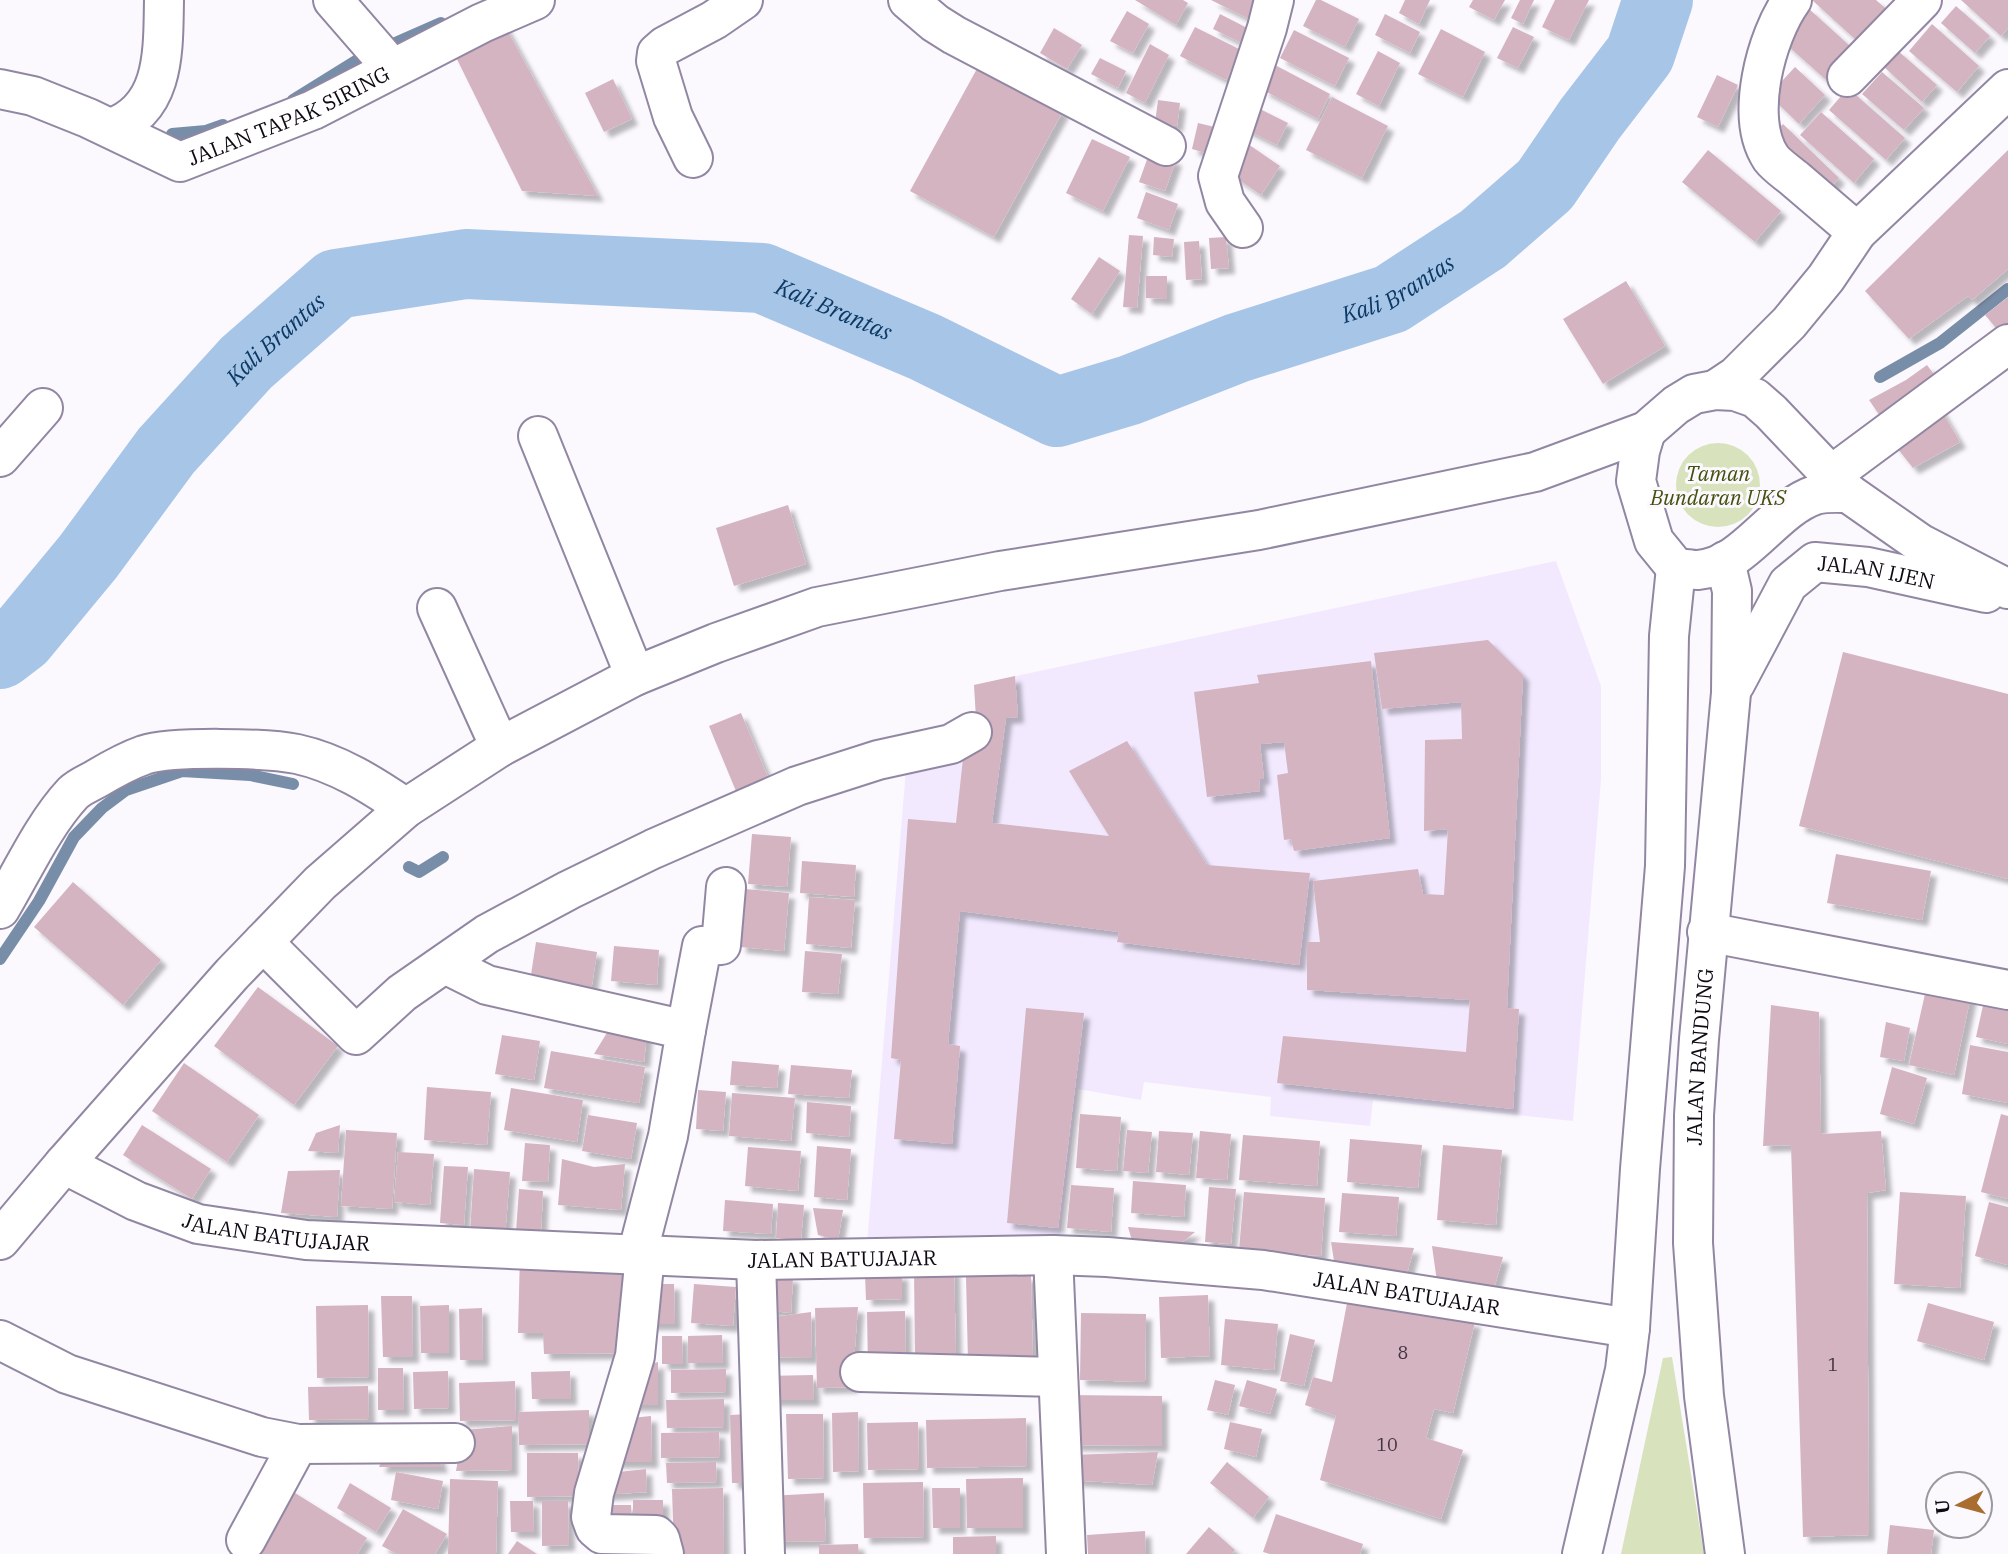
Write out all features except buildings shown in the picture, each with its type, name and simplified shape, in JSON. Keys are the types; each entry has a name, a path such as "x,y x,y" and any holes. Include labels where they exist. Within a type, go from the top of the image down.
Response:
{"street":[{"path":"111,128 127,123 137,115 156,85 161,63 164,0"},
{"path":"333,0 391,67"},
{"name":"JALAN TAPAK SIRING","path":"0,89 33,96 111,128 167,158 180,162 313,110 391,67 479,11 535,0"},
{"path":"693,158 669,105 656,61 657,53 743,0"},
{"path":"908,0 954,35 1166,146"},
{"path":"1243,228 1225,202 1218,176 1274,0"},
{"path":"1793,0 1782,13 1761,78 1760,132 1772,159 1857,232"},
{"path":"1847,77 1922,0"},
{"path":"1714,390 1736,376 1789,323 1826,278 1857,232 2008,89"},
{"path":"1676,568 1699,570 1725,561 1795,504 1839,484 2008,344"},
{"path":"0,1240 64,1164 263,942 320,883 406,808 500,747 635,676 716,643 817,607 1000,571 1259,530 1535,472 1646,431 1676,405 1694,394 1714,390 1735,391 1755,398 1793,433 1839,484"},
{"path":"0,457 43,408"},
{"path":"1582,1554 1625,1370 1665,866 1669,636 1676,568 1654,541 1636,481 1646,431"},
{"path":"538,436 635,676"},
{"name":"JALAN IJEN","path":"1839,484 1921,544 2008,589"},
{"name":"JALAN BANDUNG","path":"1725,561 1732,591 1731,693 1707,932 1694,1115 1693,1243 1704,1396 1725,1554"},
{"name":"JALAN IJEN","path":"1731,693 1788,584 1815,562 1868,567 2008,599"},
{"path":"437,608 500,747"},
{"path":"263,942 356,1035 402,993 486,934 557,897 720,819 797,786 878,760 951,744 972,732"},
{"path":"0,909 40,839 75,791 115,767 146,754 185,750 296,754 348,771 406,808"},
{"path":"664,1554 660,1539 656,1535 602,1534 594,1528 591,1517 594,1493 635,1356 641,1255 668,1136 702,946 721,945 726,887"},
{"path":"1707,932 2008,990"},
{"path":"445,964 487,985 686,1030"},
{"name":"JALAN BATUJAJAR","path":"64,1164 136,1201 198,1224 306,1240 756,1260 1053,1255 1107,1257 1263,1270 1630,1328"},
{"path":"1053,1255 1066,1554"},
{"path":"756,1260 765,1554"},
{"path":"0,1340 79,1378 262,1437 298,1444 455,1443"},
{"path":"860,1372 1058,1377"},
{"path":"246,1540 298,1444"}],"shaded area":[{"path":"1556,561 1601,686 1601,779 1573,1121 1373,1100 1370,1126 1270,1116 1271,1097 1144,1082 1141,1100 1078,1089 1060,1237 1011,1236 867,1244 907,757 977,734 974,685"}],"green space":[{"name":"Taman Bundaran UKS","path":"1718,443 1734,446 1748,455 1757,469 1760,485 1757,501 1748,515 1734,524 1718,527 1702,524 1688,515 1679,501 1676,485 1679,469 1688,455 1702,446"},
{"path":"1672,1357 1704,1554 1621,1554 1663,1358"}],"waterway":[{"name":"Kali Brantas","path":"0,654 21,638 88,557 166,451 246,363 336,284 466,264 762,278 925,347 1057,412 1130,390 1237,348 1391,299 1483,239 1545,185 1590,119 1640,54 1658,0"},
{"path":"293,100 359,59 441,23"},
{"path":"172,134 206,131 223,125"},
{"path":"1880,377 1940,343 2008,289"},
{"path":"0,959 39,901 74,837 102,808 126,790 182,771 250,775 293,784"},
{"path":"409,867 419,872 443,857"}]}
